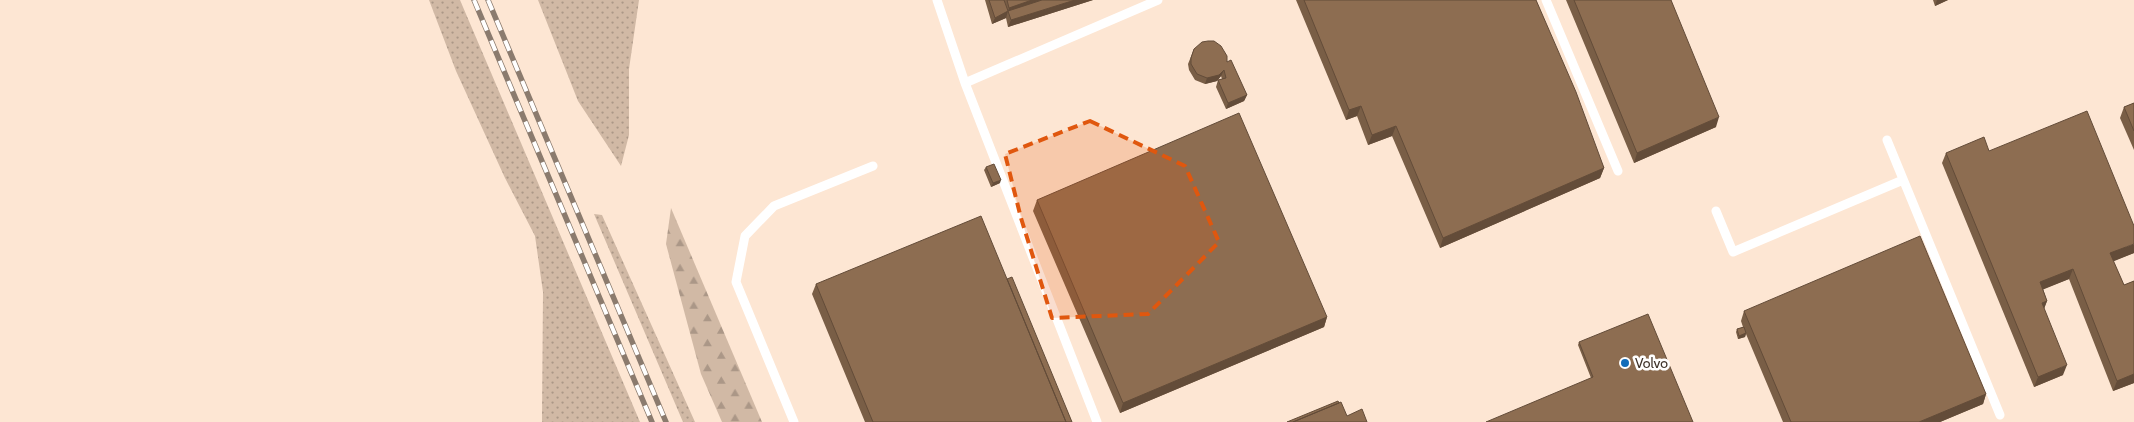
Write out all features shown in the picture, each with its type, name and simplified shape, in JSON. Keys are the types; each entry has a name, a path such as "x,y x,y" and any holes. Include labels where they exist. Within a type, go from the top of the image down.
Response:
{"lane":[{"path":"937,0 964,83 1097,422"},
{"path":"964,83 1158,0"},
{"path":"1546,0 1618,171"},
{"path":"1887,140 2000,415"},
{"path":"794,422 736,282 745,236 774,206 873,166"},
{"path":"1716,211 1732,252 1903,180"}],"highlighted area":[{"path":"1090,121 1185,166 1219,242 1148,314 1052,318 1021,218 1005,154"}],"green space":[{"path":"429,0 460,0 640,422 542,422 543,292 535,236 505,178 456,71"},
{"path":"538,0 639,0 629,69 629,135 621,166 578,101"},
{"path":"671,208 762,422 722,422 701,374 666,244"},
{"path":"594,214 602,215 695,422 683,422"}],"building":[{"path":"989,0 1004,0 1008,11 995,18"},
{"path":"1007,0 1032,0 1009,8"},
{"path":"1042,0 1075,0 1011,20 1008,11"},
{"path":"1304,0 1536,0 1576,92 1604,168 1443,238 1396,126 1372,135 1361,106 1349,110"},
{"path":"1574,0 1671,0 1719,117 1637,153"},
{"path":"1214,41 1221,46 1227,56 1227,62 1231,60 1247,95 1228,103 1218,80 1226,78 1224,70 1219,75 1207,78 1197,74 1191,64 1194,49 1202,42"},
{"path":"2134,103 2134,131 2124,107"},
{"path":"2087,111 2134,226 2134,244 2110,253 2124,285 2134,281 2134,374 2117,381 2073,269 2040,282 2047,301 2042,303 2067,365 2038,377 1946,153 1984,137 1989,151"},
{"path":"1239,113 1327,317 1123,403 1037,200"},
{"path":"994,164 1001,180 993,183 986,167"},
{"path":"981,216 1066,422 873,422 816,284"},
{"path":"1920,236 1986,394 1919,422 1791,422 1744,311"},
{"path":"1012,277 1072,422 1066,422 1007,279"},
{"name":"Volvo","path":"1648,314 1693,422 1486,422 1593,377 1579,342"},
{"path":"1744,327 1746,333 1739,336 1737,329"},
{"path":"1338,401 1339,403 1293,422 1287,422"},
{"path":"1341,402 1347,416 1362,409 1367,422 1293,422"}],"railway":[{"path":"474,0 652,422"},
{"path":"488,0 666,422"}],"place":[{"name":"Volvo","path":"1625,363"}]}
